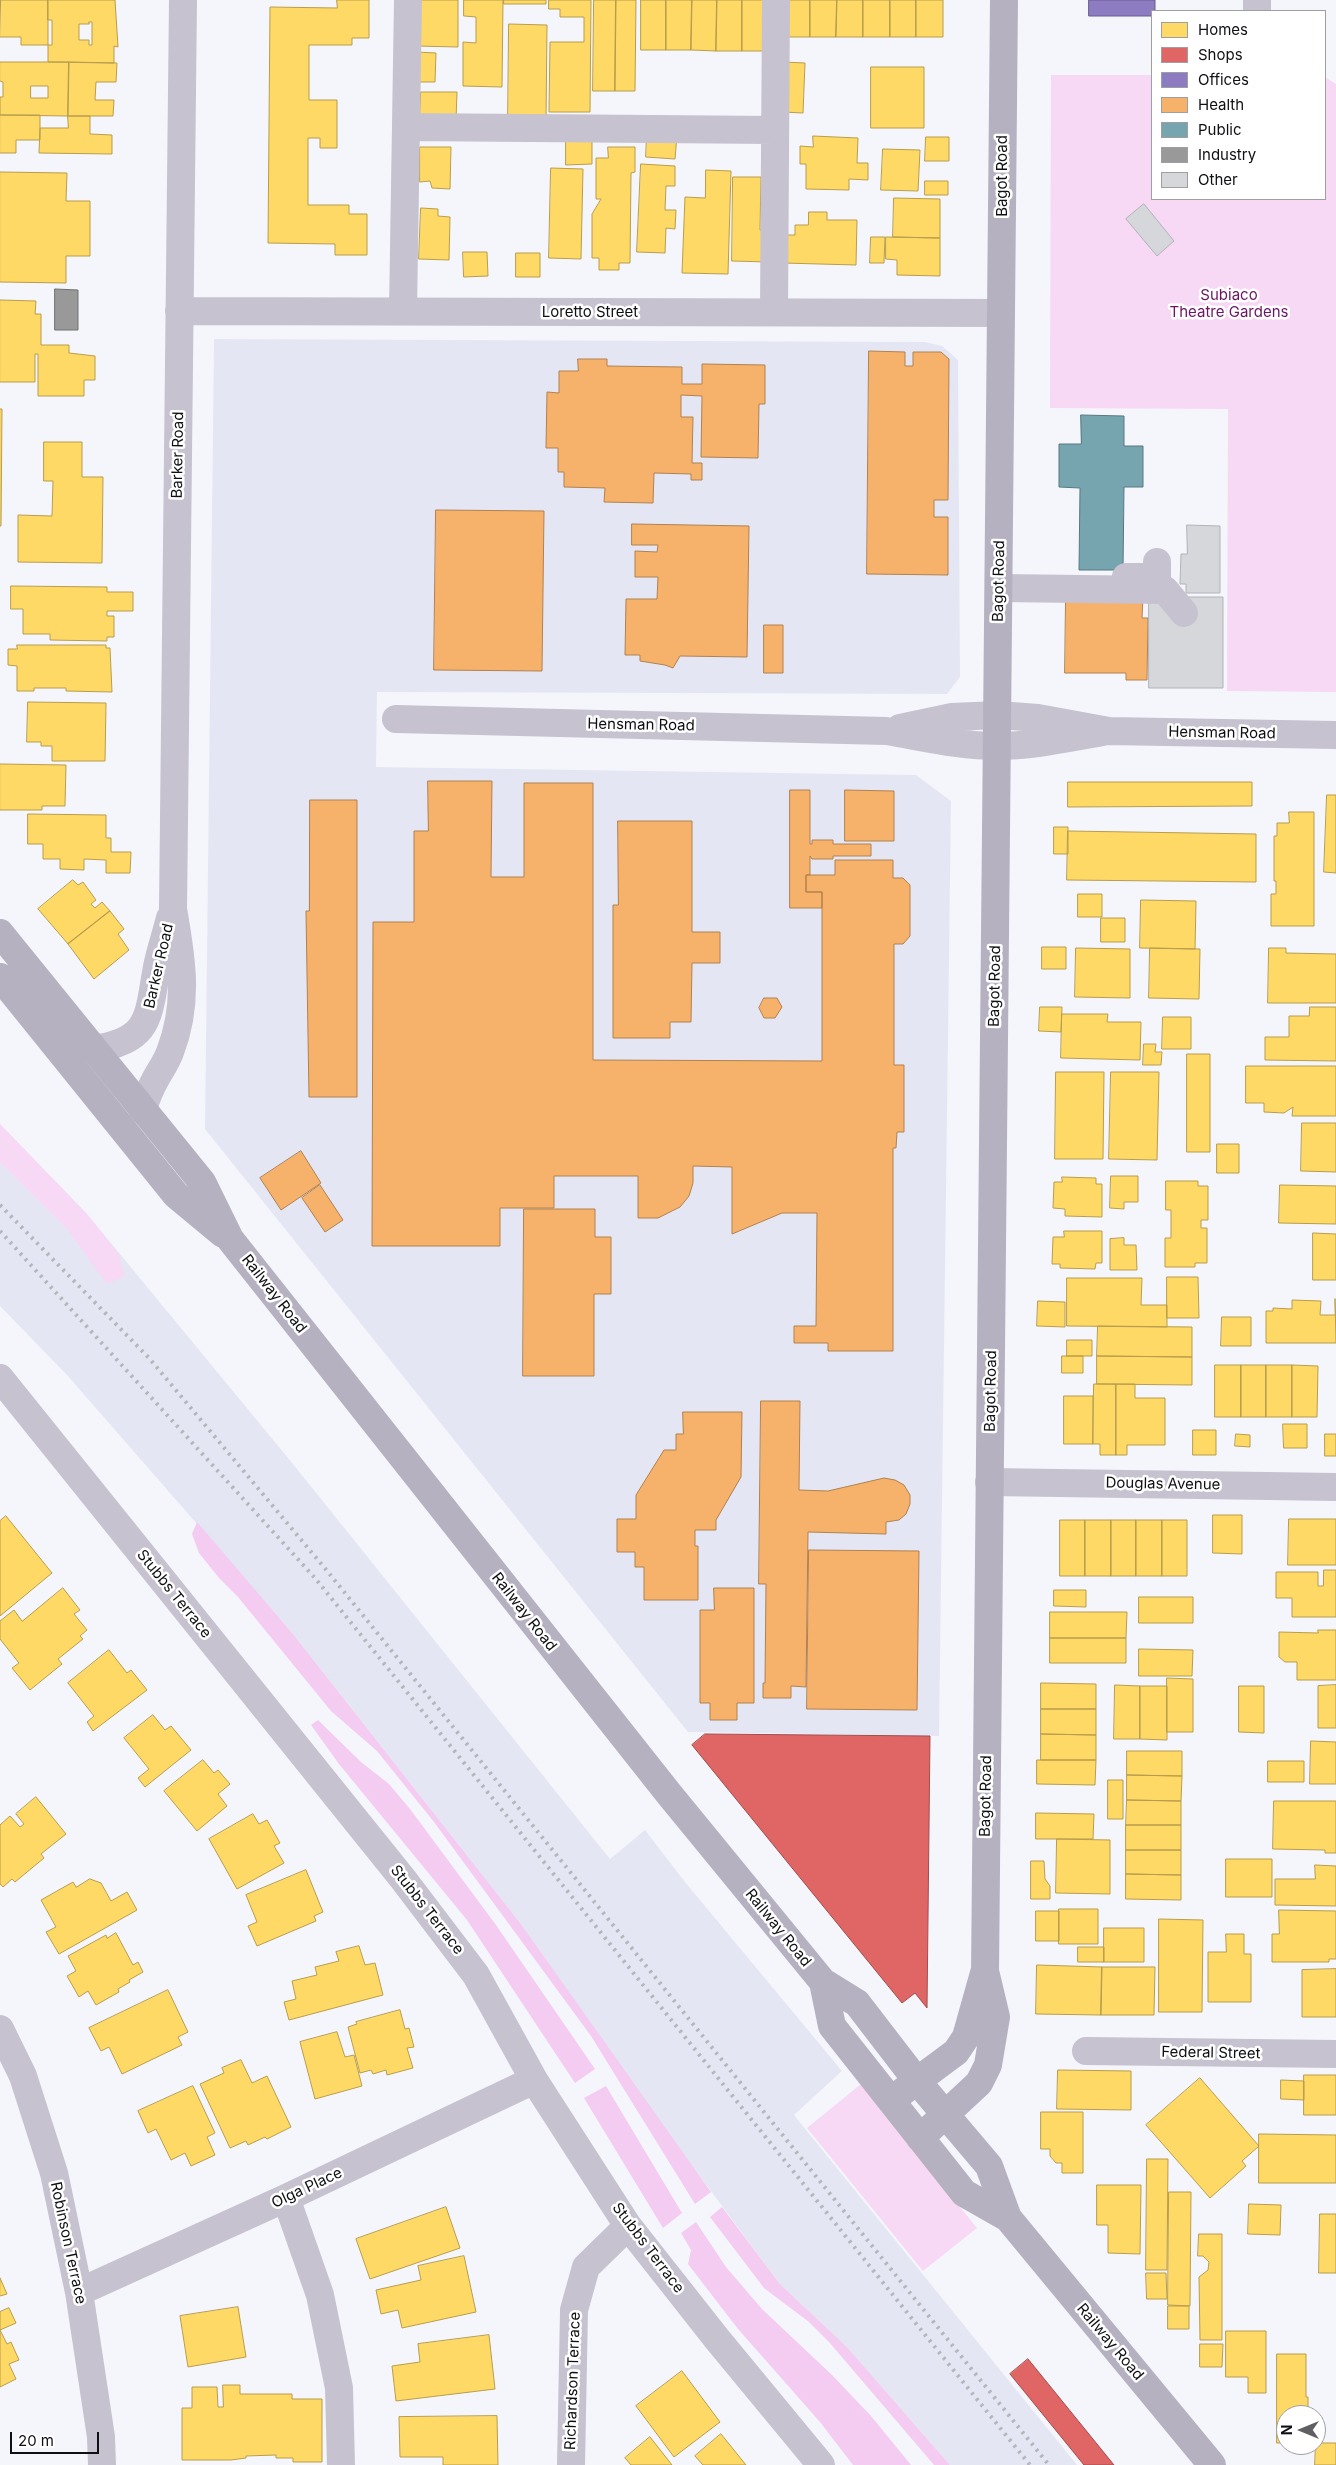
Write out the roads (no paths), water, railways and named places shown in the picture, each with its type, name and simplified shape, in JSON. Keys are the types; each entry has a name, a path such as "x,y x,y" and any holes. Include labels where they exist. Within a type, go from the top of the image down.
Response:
{"main road":[{"name":"Bagot Road","path":"891,2100 956,2052 966,2037 984,1971 1004,0"},
{"name":"Railway Road","path":"0,933 202,1182 230,1239 668,1794 823,1982 857,2003 917,2081 989,2166 1008,2218 1212,2465"},
{"name":"Railway Road","path":"0,977 176,1195 230,1239"},
{"name":"Bagot Road","path":"920,2138 979,2083 988,2065 993,2045 996,2017 984,1971"},
{"name":"Railway Road","path":"823,1982 832,2026 964,2194 1008,2218"}],"street":[{"name":"Barker Road","path":"142,1110 154,1080 168,1057 180,1015 183,967 173,909 183,0"},
{"path":"404,311 408,0"},
{"path":"774,312 776,0"},
{"path":"406,127 775,130"},
{"name":"Loretto Street","path":"180,311 1001,313"},
{"path":"1076,589 1092,577 1157,578 1157,562"},
{"path":"999,588 1165,590 1184,612"},
{"name":"Hensman Road","path":"886,730 952,717 998,715 1038,718 1109,731 1336,735"},
{"name":"Hensman Road","path":"396,719 886,730 952,743 997,746 1038,743 1109,731"},
{"name":"Barker Road","path":"93,1049 109,1047 125,1041 145,1022 150,1011 157,968 173,909"},
{"name":"Stubbs Terrace","path":"0,1378 404,1879 476,1974 534,2080 628,2226 821,2465"},
{"name":"Douglas Avenue","path":"989,1482 1336,1487"},
{"name":"Robinson Terrace","path":"0,2029 23,2076 54,2173 79,2292 101,2437 102,2465"},
{"name":"Federal Street","path":"1086,2051 1336,2054"},
{"name":"Olga Place","path":"79,2292 286,2198 534,2080"},
{"path":"286,2198 320,2295 328,2332 339,2388 341,2465"},
{"name":"Richardson Terrace","path":"570,2465 574,2310 586,2267 628,2226"}],"railway":[{"path":"0,1205 149,1358 328,1572 1049,2465"},
{"path":"0,1231 315,1578 1030,2465"}],"park label":[{"name":"Subiaco Theatre Gardens","path":"1229,304"}]}
